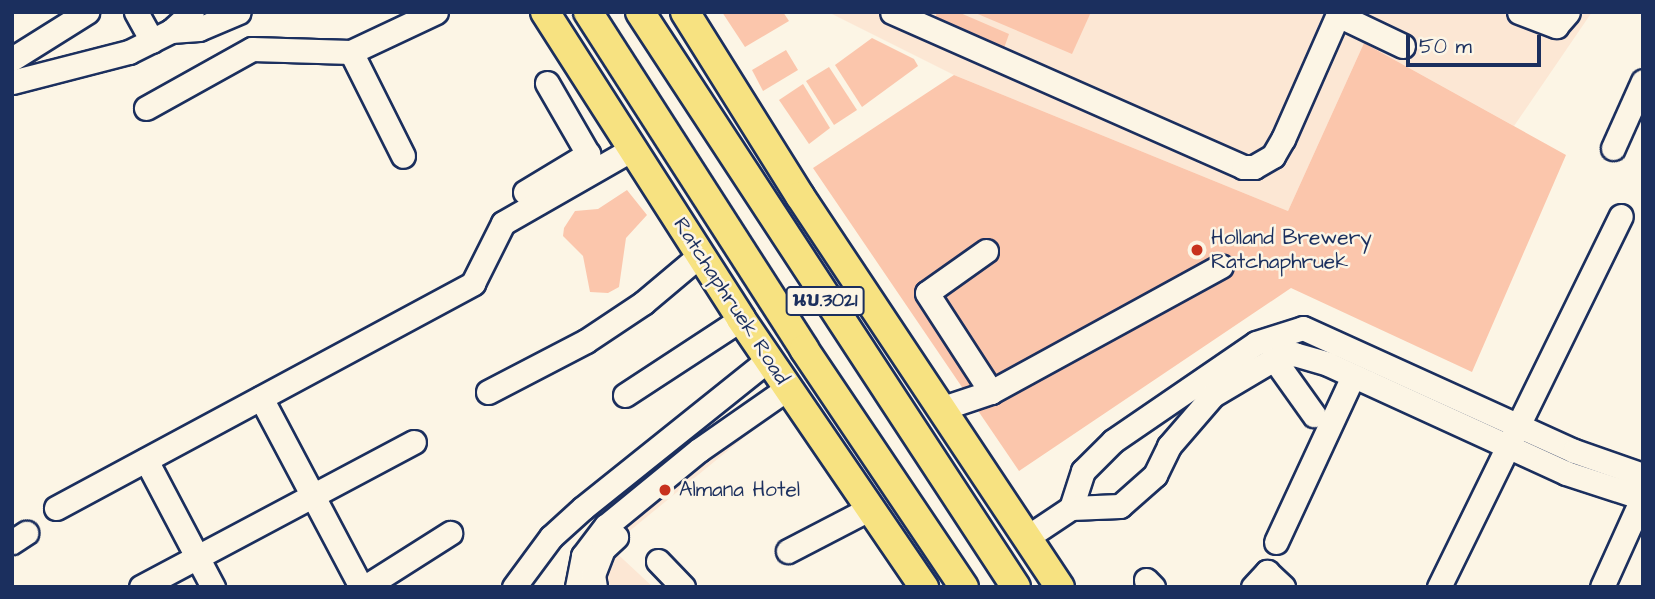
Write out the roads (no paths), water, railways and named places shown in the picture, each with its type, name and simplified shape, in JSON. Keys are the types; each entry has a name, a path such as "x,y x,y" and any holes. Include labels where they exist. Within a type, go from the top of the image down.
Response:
{"main road":[{"name":"Ratchaphruek Road","path":"545,12 741,319 924,587"},
{"name":"Ratchaphruek Road","path":"588,12 804,349 964,587"},
{"name":"นบ.3021","path":"640,12 1016,587"},
{"name":"นบ.3021","path":"685,12 940,409 1060,587"}],"street":[{"path":"12,59 87,12"},
{"path":"136,12 161,36"},
{"path":"12,82 107,60 161,36 192,12"},
{"path":"161,36 200,29 239,12"},
{"path":"146,108 252,49 351,52 436,12"},
{"path":"892,12 1254,167 1273,156 1283,139 1339,14 1403,46"},
{"path":"1520,12 1556,26 1568,12"},
{"path":"351,52 403,156"},
{"path":"1614,148 1643,81"},
{"path":"525,192 588,154 547,83"},
{"path":"561,107 592,85"},
{"path":"56,508 473,283 503,223 632,149"},
{"path":"1439,587 1505,446 1621,216"},
{"path":"986,251 927,293 991,391"},
{"path":"488,392 586,341 642,303 700,255"},
{"path":"940,409 991,391 1221,267"},
{"path":"625,396 741,319"},
{"path":"1071,508 1083,471 1114,441 1256,343 1303,328 1356,349 1516,424 1643,475"},
{"path":"1276,542 1349,374 1356,349"},
{"path":"1026,538 1071,508 1120,506 1155,475 1168,446 1213,396 1274,359 1294,354 1349,374 1566,473 1642,497 1602,587"},
{"path":"514,587 551,537 575,515 769,359"},
{"path":"1274,359 1314,415"},
{"path":"577,587 583,556 598,534 659,492 757,414 791,391"},
{"path":"261,398 363,587 450,534"},
{"path":"141,587 414,442"},
{"path":"146,460 213,587"},
{"path":"594,587 593,575 603,549 659,492"},
{"path":"788,551 869,509"},
{"path":"658,561 682,587"},
{"path":"1253,587 1268,572 1283,587"}],"place":[{"name":"Holland Brewery Ratchaphruek","path":"1197,250"},
{"name":"Almana Hotel","path":"665,490"}]}
